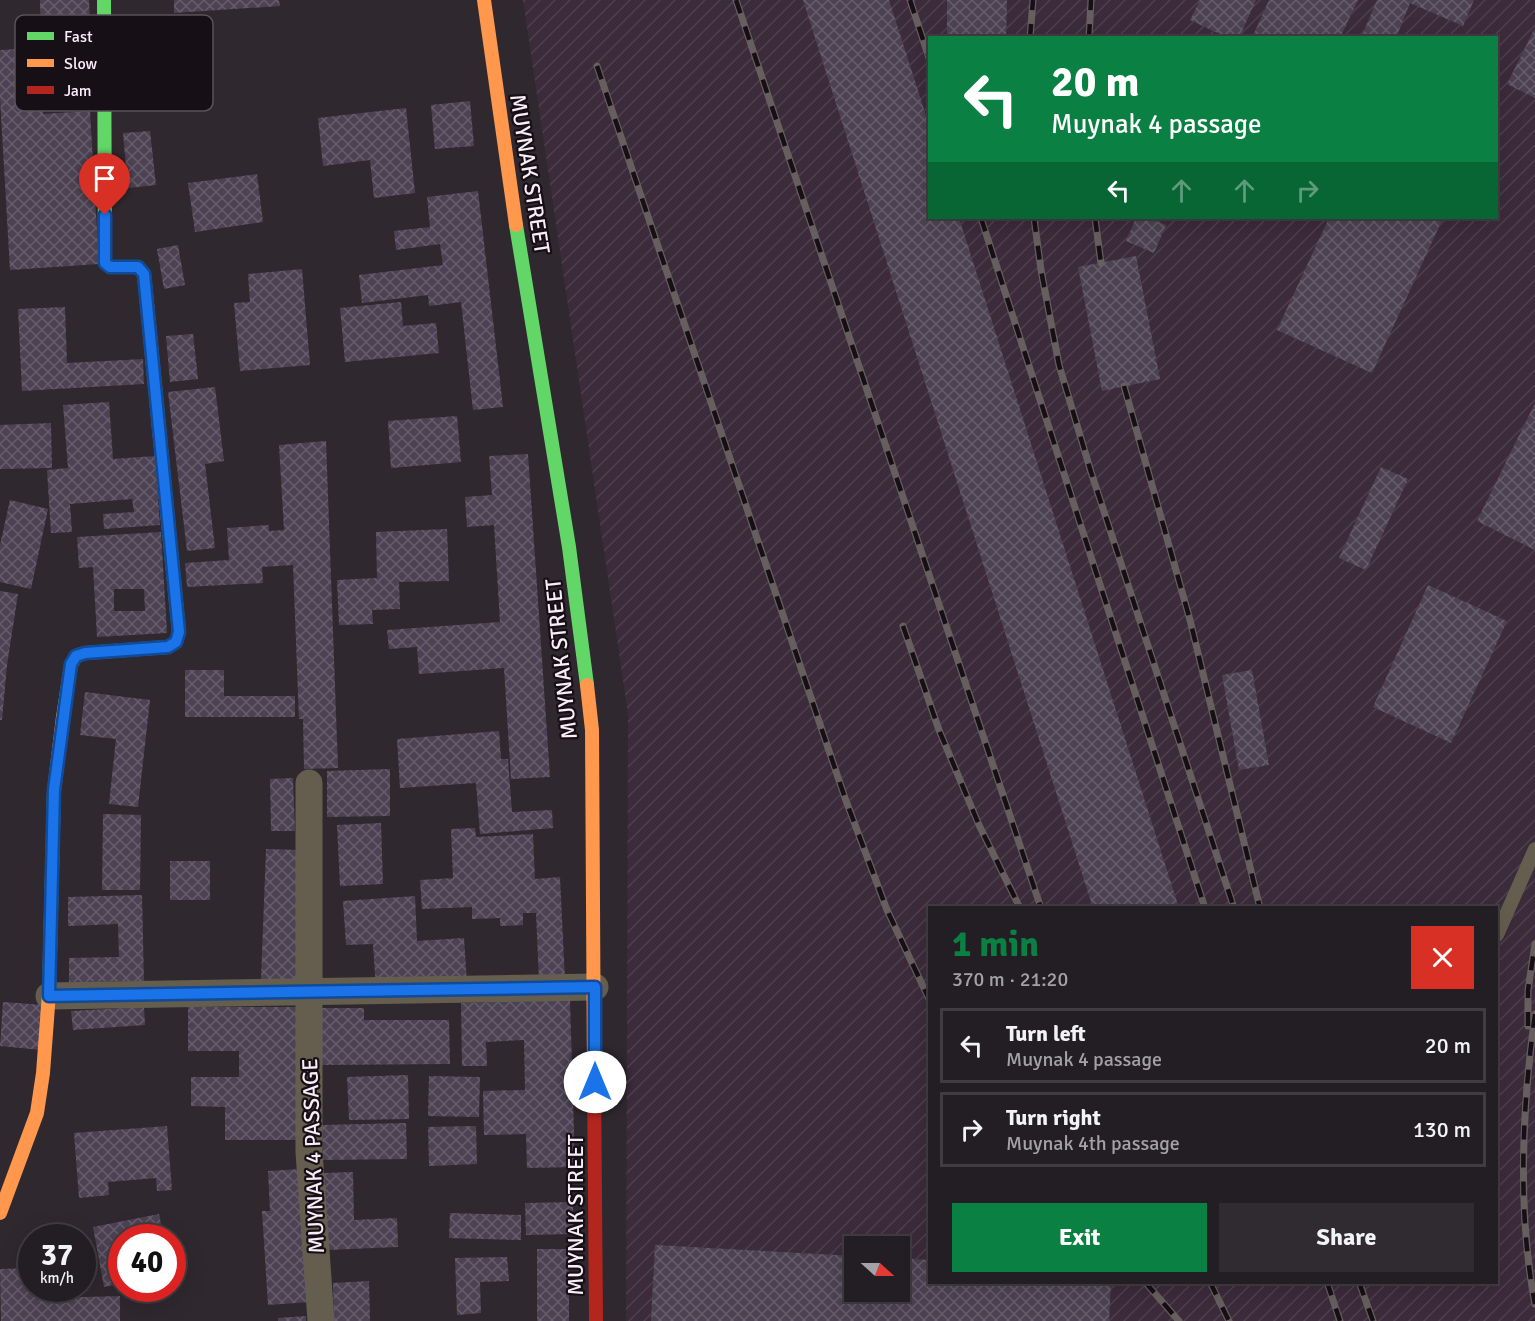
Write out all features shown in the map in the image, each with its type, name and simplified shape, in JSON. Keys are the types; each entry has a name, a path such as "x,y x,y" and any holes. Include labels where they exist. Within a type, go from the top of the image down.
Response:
{"street":[{"path":"104,0 104,15"},
{"name":"MUYNAK STREET","path":"484,0 501,129 583,635 592,730 596,1321"},
{"path":"0,1213 37,1113 49,996 54,790 71,664 76,656 85,653 168,647 176,642 179,632 144,274 138,267 110,267 105,263 104,111"},
{"name":"MUYNAK 4 PASSAGE","path":"309,783 309,1152 321,1321"},
{"path":"49,996 595,987"}],"lane":[{"path":"1498,933 1535,849"}],"shaded area":[{"path":"523,0 1535,0 1535,1321 626,1321 628,714"}],"building":[{"path":"40,0 89,0 90,15 40,15"},
{"path":"174,0 279,0 280,6 174,13"},
{"path":"803,0 889,0 928,122 928,219 959,219 1178,906 1092,906"},
{"path":"947,0 1007,0 1006,36 947,36"},
{"path":"1200,0 1256,0 1240,36 1224,36 1190,20"},
{"path":"1269,0 1358,0 1341,36 1253,36"},
{"path":"1377,0 1474,0 1463,26 1410,3 1397,36 1362,36"},
{"path":"1535,28 1535,98 1507,84"},
{"path":"15,49 15,111 43,111 43,114 90,111 99,264 10,270 0,98 0,50"},
{"path":"470,101 474,146 435,149 431,105"},
{"path":"406,108 415,193 374,198 370,160 323,166 318,118"},
{"path":"150,131 156,185 128,188 123,133"},
{"path":"257,174 263,222 195,232 188,183"},
{"path":"478,191 503,407 473,410 461,302 429,306 428,295 362,303 359,275 443,265 440,244 396,250 394,231 430,227 427,197"},
{"path":"1136,219 1151,219 1166,225 1154,253 1126,241"},
{"path":"1329,219 1443,219 1372,373 1277,330"},
{"path":"178,245 185,285 164,289 157,249"},
{"path":"1136,256 1160,379 1102,391 1078,267"},
{"path":"302,269 310,365 240,371 234,303 250,302 248,274"},
{"path":"401,302 403,326 436,323 439,353 345,362 340,308"},
{"path":"65,307 67,363 143,359 144,384 22,391 18,309"},
{"path":"193,334 198,379 170,382 166,336"},
{"path":"215,387 224,461 205,464 215,548 187,551 168,392"},
{"path":"109,402 113,459 155,456 160,525 104,529 103,514 134,512 132,499 70,504 72,532 51,533 47,470 68,468 63,405"},
{"path":"1535,403 1535,550 1477,521"},
{"path":"457,416 461,462 391,468 388,421"},
{"path":"51,423 52,468 0,469 0,425"},
{"path":"326,441 338,768 304,769 303,719 299,719 293,565 262,567 263,583 187,587 185,563 229,560 227,528 269,525 269,531 284,530 279,445"},
{"path":"528,454 550,777 511,779 504,668 419,674 417,647 389,649 387,630 500,622 494,525 467,527 465,497 492,495 489,456"},
{"path":"1381,467 1408,479 1366,570 1339,558"},
{"path":"10,500 48,509 31,589 0,582 0,545"},
{"path":"447,529 449,581 399,582 400,609 372,610 373,624 339,625 337,580 377,578 376,532"},
{"path":"161,532 167,633 97,637 93,567 79,568 77,537","holes":["114,589 144,589 145,611 114,611"]},
{"path":"1428,585 1507,621 1451,743 1373,707"},
{"path":"0,591 18,594 7,665 2,720 0,720"},
{"path":"185,670 224,670 224,696 295,696 295,717 185,717"},
{"path":"1252,670 1269,765 1239,770 1222,675"},
{"path":"85,692 150,700 138,807 109,804 116,739 80,735"},
{"path":"499,731 501,759 508,759 512,812 552,810 553,828 480,834 476,783 400,788 397,739"},
{"path":"390,769 390,816 327,817 327,771"},
{"path":"293,778 295,831 271,831 270,779"},
{"path":"103,814 141,815 140,890 102,890"},
{"path":"381,823 383,884 340,886 337,825"},
{"path":"475,828 476,837 533,834 535,879 560,877 565,980 539,981 536,913 523,913 523,925 500,926 500,918 472,919 472,907 422,909 420,880 453,878 451,829"},
{"path":"266,849 300,850 296,981 261,980"},
{"path":"170,861 210,861 210,900 170,900"},
{"path":"142,895 144,981 69,982 69,958 119,957 118,924 68,926 68,897"},
{"path":"415,896 417,941 464,938 467,984 376,989 373,944 346,945 343,901"},
{"path":"570,1000 575,1167 527,1168 526,1134 484,1135 483,1091 525,1090 524,1040 486,1042 487,1066 462,1066 461,1003"},
{"path":"3,1002 44,1005 41,1050 0,1046"},
{"path":"144,1007 145,1025 73,1030 71,1011"},
{"path":"188,1007 305,1007 304,1140 225,1140 225,1107 191,1106 191,1077 239,1077 239,1051 188,1051"},
{"path":"322,1008 364,1008 364,1020 449,1020 450,1064 322,1065"},
{"path":"408,1075 409,1119 349,1120 347,1077"},
{"path":"429,1076 480,1077 479,1117 428,1116"},
{"path":"406,1123 407,1159 323,1160 322,1125"},
{"path":"167,1126 172,1190 157,1191 156,1178 108,1182 109,1195 79,1198 74,1133"},
{"path":"476,1126 477,1164 429,1166 428,1127"},
{"path":"301,1169 310,1302 268,1305 262,1211 270,1211 268,1171"},
{"path":"353,1172 354,1220 397,1218 398,1247 327,1250 324,1173"},
{"path":"573,1202 573,1234 526,1235 525,1203"},
{"path":"450,1213 521,1215 521,1240 449,1238"},
{"path":"159,1214 161,1224 108,1224"},
{"path":"108,1224 108,1286 104,1287 96,1243 96,1226"},
{"path":"655,1245 844,1255 844,1302 910,1302 910,1259 928,1260 928,1284 1111,1284 1109,1321 651,1321"},
{"path":"537,1249 569,1249 569,1321 537,1321"},
{"path":"507,1257 509,1281 480,1282 481,1313 457,1315 455,1258"},
{"path":"18,1268 18,1302 96,1302 96,1297 108,1296 108,1302 120,1302 120,1321 1,1321 0,1269"},
{"path":"369,1281 370,1321 334,1321 333,1283"},
{"path":"306,1316 306,1321 278,1321 278,1318"}],"railway":[{"path":"736,0 1040,906"},
{"path":"910,0 928,55"},
{"path":"1030,36 1033,0"},
{"path":"1089,36 1091,0"},
{"path":"597,66 845,798 887,910 928,997"},
{"path":"981,219 1204,906"},
{"path":"1034,219 1059,365 1091,472 1233,906"},
{"path":"1095,219 1101,263"},
{"path":"1124,386 1190,620 1260,906"},
{"path":"903,626 939,730 979,825 1019,906"},
{"path":"1528,1026 1528,990 1535,944"},
{"path":"1535,1014 1527,1086 1523,1159 1526,1232 1535,1304"},
{"path":"1147,1284 1179,1321"},
{"path":"1211,1284 1229,1321"},
{"path":"1328,1284 1340,1321"},
{"path":"1360,1284 1373,1321"}],"traffic: fast":[{"path":"104,0 104,15"},
{"path":"104,111 105,263 110,267 138,267 144,274 147,304"},
{"path":"516,225 569,547 587,685"},
{"path":"63,717 71,665 76,656 85,653 168,647 176,642 179,632 169,531"}],"traffic: slow":[{"path":"484,0 516,225"},
{"path":"147,304 169,531"},
{"path":"587,685 592,730 594,1078"},
{"path":"0,1213 37,1113 43,1073 49,993 54,791 63,717"}],"traffic: jam":[{"path":"594,1078 596,1321"}],"route":[{"path":"105,215 105,263 110,267 138,267 144,274 179,632 176,642 168,647 85,653 76,656 71,664 54,790 49,996 595,987 595,1082"}]}
